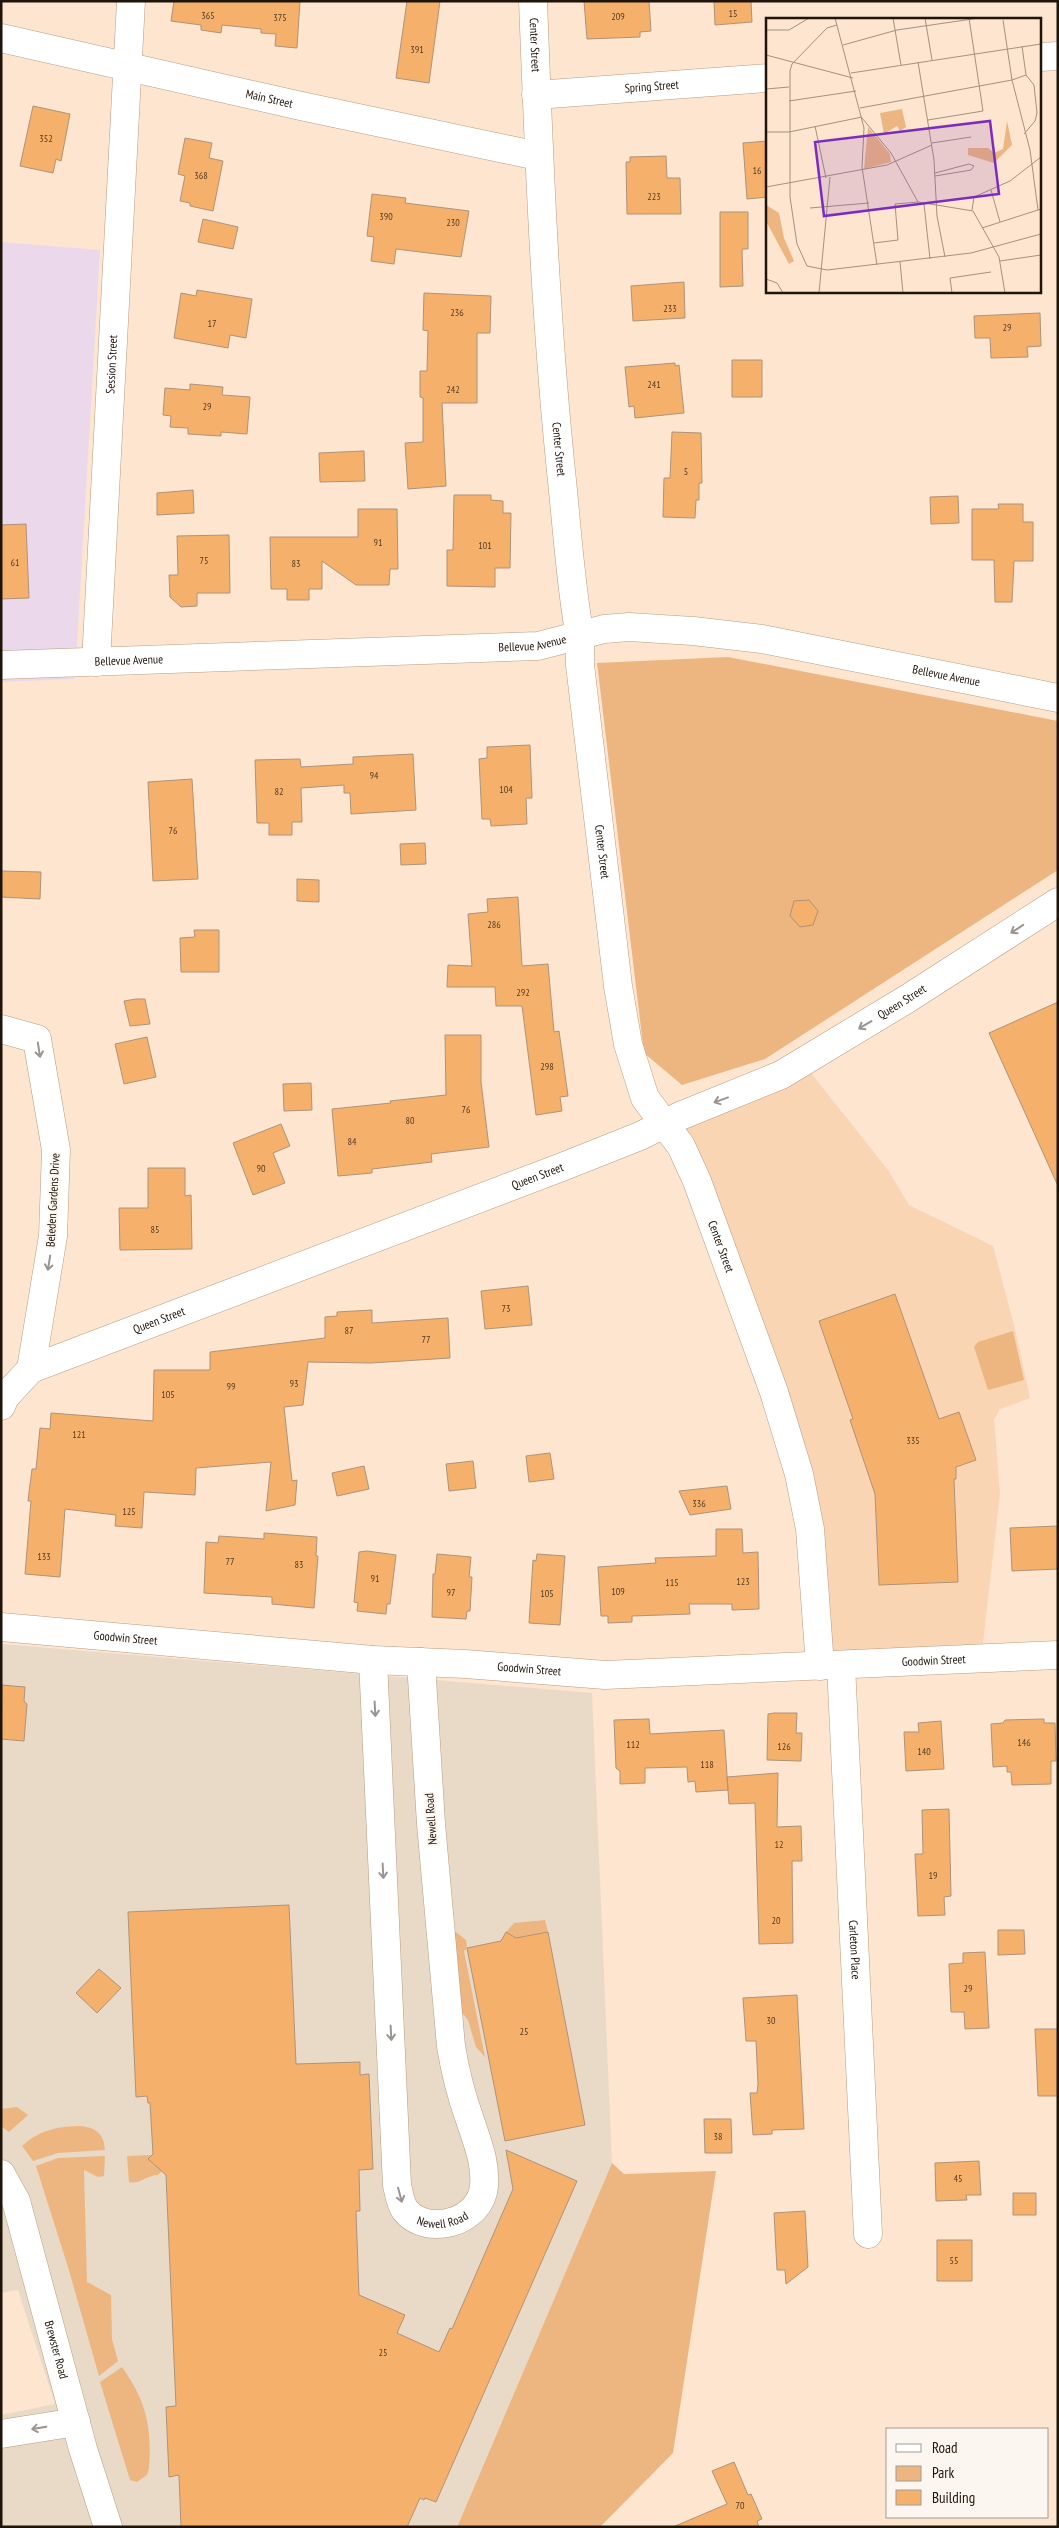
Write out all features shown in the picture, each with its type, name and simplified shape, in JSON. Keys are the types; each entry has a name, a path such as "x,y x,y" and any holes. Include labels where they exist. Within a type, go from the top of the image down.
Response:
{"street":[{"name":"Session Street","path":"96,662 131,1"},
{"name":"Center Street","path":"533,1 538,156 553,393 573,591 580,637 580,665 623,1020 640,1089 681,1146 699,1188 791,1446 806,1501 831,1666"},
{"name":"Main Street","path":"1,38 538,156"},
{"path":"1042,57 1058,56"},
{"name":"Spring Street","path":"536,95 766,78"},
{"name":"Bellevue Avenue","path":"1,665 538,646 580,637 604,629 629,627 693,630 762,639 1058,698"},
{"name":"Queen Street","path":"1,1406 5,1397 31,1369 562,1167 758,1086 803,1063 1058,902"},
{"name":"Beleden Gardens Drive","path":"1,1029 37,1039 56,1150 53,1236 31,1369"},
{"name":"Goodwin Street","path":"1,1627 374,1660 605,1675 1058,1655"},
{"name":"Newell Road","path":"374,1660 397,2185 404,2209 412,2216 428,2222 450,2223 473,2212 479,2204 483,2194 484,2166 456,2075 451,2046 431,1824 421,1662"},
{"name":"Carleton Place","path":"831,1666 868,2234"},
{"name":"Brewster Road","path":"1,2174 16,2201 76,2422 108,2527"},
{"path":"1,2434 76,2422"}],"shaded area":[{"path":"1,242 100,250 75,679 1,682"},
{"path":"803,1063 888,1170 909,1205 993,1246 1015,1329 1030,1398 1000,1409 994,1420 1000,1494 981,1660 820,1666 810,1529 680,1116"},
{"path":"1,1644 592,1693 612,2163 458,2525 459,2527 1,2527 1,2415 55,2404 18,2290 1,2293"}],"green space":[{"path":"728,657 1058,721 1058,870 765,1059 682,1085 644,1053 597,663"},
{"path":"1013,1331 1024,1380 988,1390 974,1347 978,1342"},
{"path":"545,1920 548,1932 516,1938 506,1932 514,1923"},
{"path":"456,1932 466,1940 467,1948 464,1951 485,2057 476,2047 468,2020 435,1978 433,1933"},
{"path":"17,2107 28,2115 9,2132 1,2126 1,2109"},
{"path":"79,2126 98,2132 103,2139 105,2150 58,2153 33,2161 22,2146 35,2136 48,2130"},
{"path":"151,2155 148,2159 162,2171 158,2175 133,2183 129,2182 127,2156"},
{"path":"105,2156 104,2176 98,2177 84,2170 87,2282 111,2295 112,2339 118,2361 99,2376 68,2267 36,2166 58,2158"},
{"path":"612,2163 624,2174 716,2171 673,2453 600,2527 459,2527 458,2525"},
{"path":"122,2367 137,2391 146,2414 148,2427 149,2468 147,2475 137,2482 130,2480 100,2382"}],"building":[{"path":"174,1 300,1 297,48 275,46 276,34 261,33 261,29 222,25 221,33 201,30 201,25 171,21"},
{"path":"407,1 440,1 429,83 396,78"},
{"path":"584,1 649,1 651,31 640,32 640,37 587,39"},
{"path":"714,1 751,1 752,22 715,25"},
{"path":"33,106 70,114 61,161 56,159 53,173 20,166"},
{"path":"185,138 212,143 209,158 223,161 213,211 190,206 190,203 180,201 185,176 178,174"},
{"path":"766,141 766,197 747,199 743,143"},
{"path":"666,156 667,178 680,178 681,214 627,214 626,162 630,162 630,157"},
{"path":"372,194 406,198 405,203 469,211 461,257 396,249 394,264 371,261 374,237 367,236"},
{"path":"720,212 748,212 748,249 742,249 743,286 720,287"},
{"path":"203,219 238,227 233,249 198,242"},
{"path":"684,282 685,318 633,321 631,286"},
{"path":"197,290 252,299 246,338 230,335 228,348 174,338 181,293 196,296"},
{"path":"424,293 491,296 490,333 477,333 477,403 442,403 446,486 408,489 405,443 423,442 423,398 420,397 420,371 427,371 428,331 423,330"},
{"path":"1040,313 1041,346 1027,347 1028,357 991,358 990,338 975,338 974,316"},
{"path":"732,360 762,360 762,397 732,397"},
{"path":"675,363 675,366 679,365 684,413 635,418 634,406 629,407 625,367"},
{"path":"190,384 223,387 222,395 250,397 247,434 221,432 221,436 188,434 188,428 170,427 171,416 163,415 165,388 190,390"},
{"path":"672,432 701,433 702,483 699,483 699,500 696,500 695,518 663,517 664,478 670,478"},
{"path":"364,451 365,481 320,482 319,453"},
{"path":"193,490 194,513 157,515 157,493"},
{"path":"454,495 491,495 491,500 503,501 503,513 511,513 510,568 495,568 495,587 447,586 447,550 453,550"},
{"path":"958,496 959,523 931,524 930,497"},
{"path":"998,504 1023,504 1023,522 1033,522 1033,561 1014,561 1012,602 995,602 994,560 972,560 972,509 999,509"},
{"path":"358,509 397,509 398,569 390,569 389,585 356,585 322,561 322,589 309,589 309,600 287,600 287,589 271,589 270,537 358,537"},
{"path":"26,524 29,598 1,599 1,525"},
{"path":"229,535 230,593 197,593 197,606 181,607 170,597 169,575 178,575 177,536"},
{"path":"530,745 532,798 526,798 527,824 491,826 490,819 482,819 479,759 487,758 487,747"},
{"path":"413,754 416,810 351,814 350,793 344,793 344,785 301,788 302,822 292,822 292,835 269,835 269,823 257,823 255,760 300,759 301,767 353,764 353,757"},
{"path":"192,779 198,879 153,881 148,782"},
{"path":"425,843 426,864 401,865 400,844"},
{"path":"1,871 41,872 40,899 1,897"},
{"path":"297,879 319,880 319,902 297,901"},
{"path":"518,897 522,966 548,964 554,1032 559,1031 568,1096 560,1097 562,1111 536,1115 522,1006 496,1006 495,987 447,987 448,965 472,966 468,914 488,912 487,899"},
{"path":"809,900 818,911 813,925 800,927 790,916 794,901"},
{"path":"194,930 219,930 219,972 181,972 180,938 195,937"},
{"path":"145,999 150,1024 130,1026 124,1001"},
{"path":"1058,1002 1058,1186 989,1033"},
{"path":"445,1035 481,1035 481,1082 489,1147 431,1154 432,1162 372,1169 372,1173 338,1176 332,1109 446,1095"},
{"path":"147,1037 156,1077 124,1084 115,1044"},
{"path":"311,1083 312,1110 284,1111 283,1084"},
{"path":"281,1124 290,1146 273,1153 285,1183 253,1195 233,1143"},
{"path":"148,1168 185,1168 185,1196 191,1195 192,1249 120,1250 119,1208 148,1208"},
{"path":"528,1286 532,1325 485,1329 481,1291"},
{"path":"895,1294 939,1419 959,1412 976,1460 956,1467 956,1479 954,1479 958,1582 879,1585 875,1494 850,1420 853,1419 819,1321"},
{"path":"372,1310 372,1323 448,1318 450,1358 371,1363 308,1362 303,1405 284,1407 292,1481 297,1480 295,1505 266,1511 271,1462 196,1468 195,1495 144,1492 142,1528 115,1526 116,1515 65,1509 60,1577 25,1574 31,1501 28,1501 32,1469 36,1469 40,1428 50,1429 51,1413 153,1421 154,1370 210,1370 210,1352 325,1338 325,1317 337,1316 337,1312"},
{"path":"550,1453 554,1479 529,1482 526,1456"},
{"path":"473,1461 476,1488 449,1491 446,1464"},
{"path":"364,1466 369,1489 337,1496 332,1473"},
{"path":"727,1486 731,1509 690,1515 679,1491"},
{"path":"1058,1526 1058,1569 1012,1571 1010,1528"},
{"path":"716,1529 742,1529 743,1553 758,1552 759,1609 732,1610 732,1604 689,1604 690,1614 632,1616 632,1622 608,1623 608,1616 601,1616 598,1567 656,1563 655,1558 716,1556"},
{"path":"264,1533 317,1537 316,1556 318,1556 314,1608 272,1604 272,1597 204,1593 206,1542 218,1543 219,1536 264,1539"},
{"path":"367,1551 396,1555 390,1604 387,1604 386,1614 357,1611 358,1603 354,1602 359,1552"},
{"path":"437,1554 471,1557 469,1577 472,1577 470,1611 467,1611 466,1619 432,1617 433,1574 435,1574"},
{"path":"537,1554 565,1556 560,1625 529,1623 533,1560 536,1561"},
{"path":"2,1685 25,1687 24,1701 27,1704 24,1741 1,1739"},
{"path":"797,1713 796,1733 802,1733 801,1761 767,1760 768,1714"},
{"path":"649,1719 650,1734 724,1730 728,1790 696,1792 695,1781 688,1782 687,1767 645,1768 645,1783 620,1784 620,1771 616,1768 614,1720"},
{"path":"1044,1719 1044,1723 1055,1723 1056,1761 1051,1761 1051,1784 1012,1785 1011,1772 1007,1772 1007,1766 993,1767 991,1724 1003,1723 1005,1720"},
{"path":"941,1721 944,1769 906,1771 904,1732 919,1732 918,1723"},
{"path":"778,1773 777,1827 801,1826 802,1861 792,1861 793,1943 759,1944 755,1803 729,1804 727,1777"},
{"path":"949,1809 951,1896 944,1897 945,1915 918,1916 915,1854 923,1854 922,1810"},
{"path":"289,1905 296,2064 360,2062 360,2075 369,2074 373,2169 359,2170 360,2211 356,2211 359,2295 405,2315 397,2333 439,2352 450,2328 452,2329 513,2189 506,2150 577,2181 436,2502 420,2498 407,2527 181,2527 179,2475 169,2477 166,2407 176,2406 166,2175 148,2159 153,2154 150,2103 148,2103 147,2096 136,2097 128,1912"},
{"path":"998,1930 1024,1930 1025,1954 998,1955"},
{"path":"506,1932 516,1938 548,1932 585,2125 505,2141 467,1948 501,1941"},
{"path":"985,1952 989,2028 965,2029 964,2012 951,2012 949,1964 963,1963 963,1953"},
{"path":"99,1969 121,1988 97,2013 76,1993"},
{"path":"797,1995 804,2129 772,2130 772,2134 753,2135 750,2093 757,2093 756,2041 746,2041 743,1998"},
{"path":"1035,2029 1058,2029 1058,2096 1038,2096"},
{"path":"704,2119 731,2119 732,2153 705,2153"},
{"path":"979,2161 981,2195 966,2195 967,2200 936,2201 935,2163"},
{"path":"1013,2193 1036,2193 1036,2215 1013,2215"},
{"path":"805,2211 808,2267 786,2284 785,2270 777,2270 774,2213"},
{"path":"937,2240 972,2240 972,2281 937,2281"},
{"path":"734,2462 748,2495 751,2494 762,2519 757,2521 759,2527 673,2527 727,2504 712,2471"}]}
